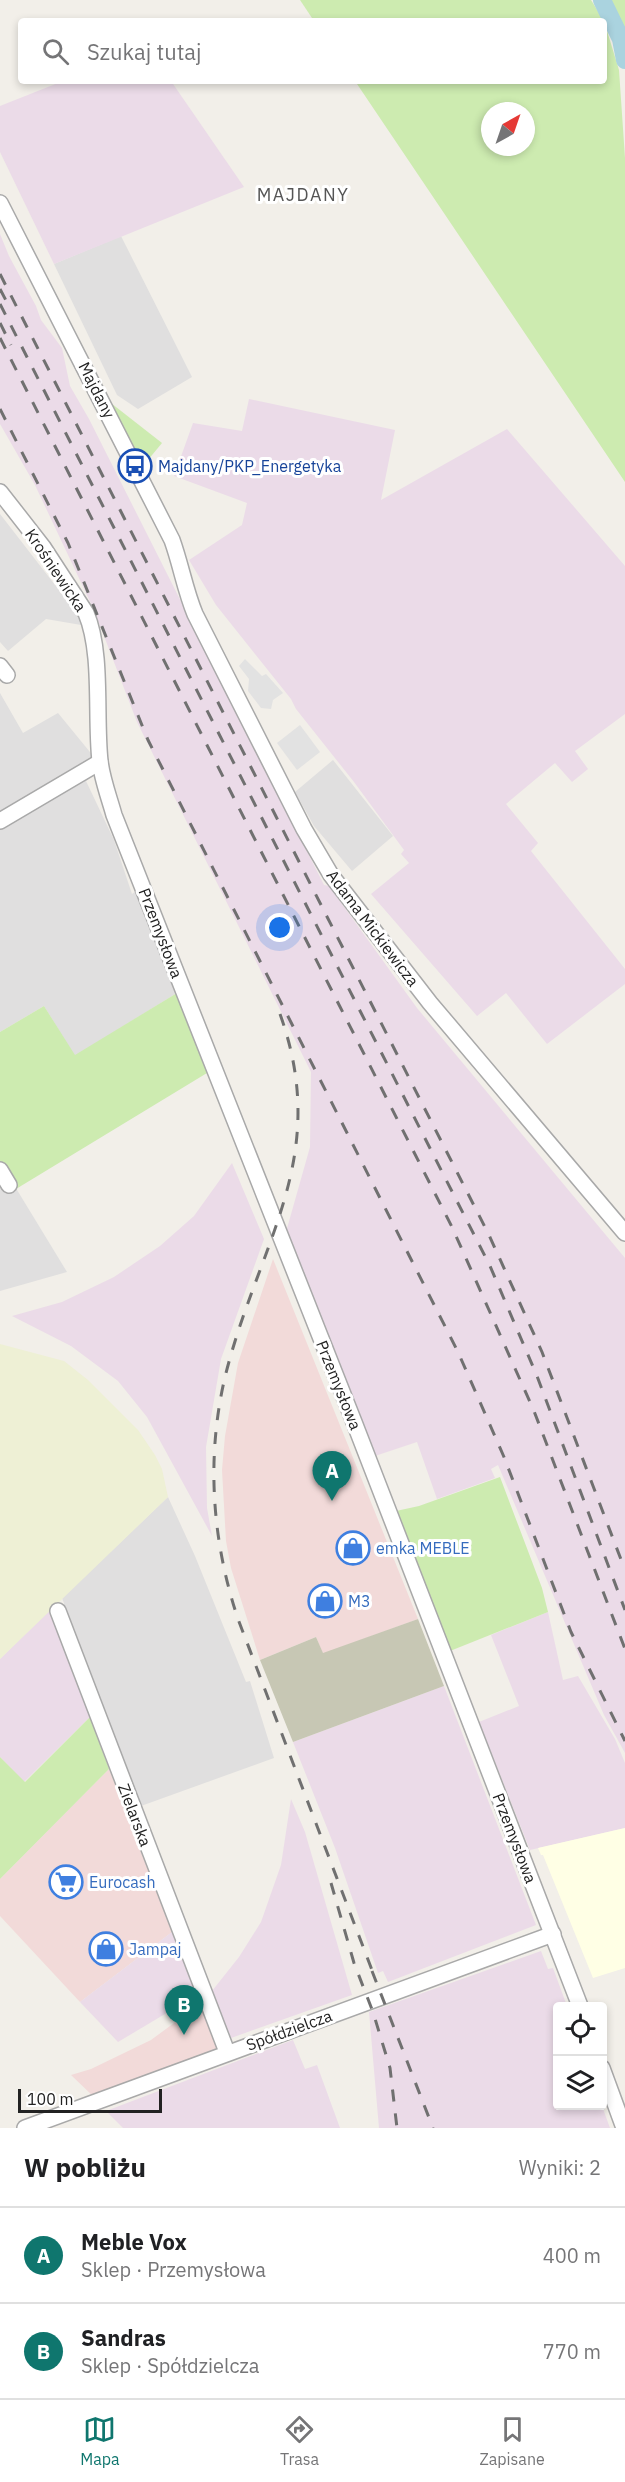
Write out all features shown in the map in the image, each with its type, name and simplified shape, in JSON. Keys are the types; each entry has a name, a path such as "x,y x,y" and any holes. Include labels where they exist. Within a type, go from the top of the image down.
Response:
{"street":[{"name":"Majdany","path":"0,203 167,531 179,560 183,581"},
{"name":"Krośniewicka","path":"0,492 54,564 90,623 94,643 100,762"},
{"name":"Adama Mickiewicza","path":"183,581 195,614 245,714 304,829 331,875 430,1003 625,1233"},
{"path":"0,821 100,762"},
{"name":"Przemysłowa","path":"100,762 114,815 578,2002"},
{"path":"0,1170 9,1185"},
{"name":"Zielarska","path":"58,1611 227,2052"},
{"name":"Spółdzielcza","path":"25,2128 553,1934"},
{"path":"607,2079 624,2128"}],"shaded area":[{"path":"55,84 173,84 244,187 54,264 0,152 0,106"},
{"path":"0,234 41,320 62,348 70,386 89,419 324,885 329,886 417,1008 625,1258 625,1753 604,1715 498,1465 491,1469 495,1478 437,1499 417,1442 375,1456 286,1232 310,1147 311,1072 137,722 94,610 35,485 0,424"},
{"path":"121,236 192,377 138,409 117,395 54,264"},
{"path":"249,399 395,430 381,500 507,429 625,566 625,714 575,751 588,769 572,782 555,763 506,804 538,843 531,851 625,969 625,984 547,1044 506,993 477,1016 371,894 409,863 401,854 404,850 296,709 291,699 216,605 189,560 242,525 247,503 174,476 193,423 242,431"},
{"path":"0,514 87,626 46,619 8,651 0,642"},
{"path":"245,659 262,676 266,674 283,693 273,700 271,709 261,708 248,691 249,679 239,666"},
{"path":"0,693 23,733 58,713 94,757 92,777 86,781 114,840 132,894 136,891 177,993 75,1056 44,1006 0,1032"},
{"path":"300,725 320,752 297,770 277,743"},
{"path":"333,760 393,836 352,871 314,826 295,792"},
{"path":"232,1163 264,1239 221,1359 206,1447 207,1508 212,1536 147,1417 118,1381 71,1346 12,1316 62,1302 114,1277 160,1246 194,1216"},
{"path":"0,1179 14,1185 67,1272 0,1291"},
{"path":"273,1259 418,1619 323,1654 316,1637 260,1660 231,1568 226,1541 222,1470 225,1436 238,1363"},
{"path":"0,1344 64,1361 88,1380 138,1430 162,1469 168,1497 0,1659"},
{"path":"168,1497 195,1556 246,1682 250,1681 274,1758 141,1806 62,1598"},
{"path":"50,1610 90,1717 24,1782 0,1757 0,1659"},
{"path":"548,1612 563,1680 578,1676 615,1739 625,1763 625,1828 530,1850 479,1722 519,1706 491,1635"},
{"path":"418,1619 444,1686 293,1742 260,1660 316,1637 323,1653"},
{"path":"444,1686 536,1925 388,1982 383,1971 378,1973 335,1848 293,1742"},
{"path":"109,1769 172,1932 80,2002 0,1916 0,1879"},
{"path":"291,1799 305,1832 352,1995 231,2038 212,1991 239,1957 261,1922 281,1865"},
{"path":"625,1828 625,1968 593,1978 543,1855 538,1848"},
{"path":"172,1932 195,1988 165,2014 118,2042 80,2002"},
{"path":"541,1951 548,1969 553,1968 566,2002 553,2002 553,2110 603,2110 610,2128 379,2128 369,2012"},
{"path":"200,2004 218,2049 94,2097 71,2075 91,2069 151,2040"},
{"path":"293,2040 305,2069 317,2065 340,2128 123,2128 106,2111"}],"green space":[{"path":"300,0 591,0 602,18 312,18"},
{"path":"608,0 625,0 625,40"},
{"path":"607,31 619,70 625,158 625,482 357,84 607,84"},
{"path":"107,400 162,443 143,466 140,466"},
{"path":"177,993 207,1073 16,1189 0,1163 0,1032 44,1006 75,1055"},
{"path":"500,1477 542,1588 548,1612 450,1651 396,1511 419,1506"},
{"path":"90,1717 109,1769 0,1879 0,1757 25,1782"}],"waterway":[{"path":"602,0 621,39 625,60"}],"railway":[{"path":"0,274 489,1235 542,1352 625,1570"},
{"path":"0,289 11,310"},
{"path":"0,304 490,1266 537,1376 625,1610"},
{"path":"0,323 11,345"},
{"path":"0,338 452,1227 534,1411 625,1649"},
{"path":"0,409 68,543 148,740 458,1352 504,1457 571,1632 625,1741"},
{"path":"280,1014 294,1066 298,1113 294,1157 284,1200 239,1329 225,1377 215,1438 217,1530 229,1590 238,1619 375,1978"},
{"path":"331,1883 354,1963 373,2012 390,2068 397,2128"},
{"path":"372,1971 433,2128"}],"place":[{"name":"Majdany/PKP_Energetyka","path":"135,466"},
{"name":"Meble Vox","path":"332,1501"},
{"name":"emka MEBLE","path":"353,1548"},
{"name":"M3","path":"325,1601"},
{"name":"Eurocash","path":"66,1882"},
{"name":"Jampaj","path":"106,1949"},
{"name":"Sandras","path":"184,2035"}],"district":[{"name":"MAJDANY","path":"303,194"}]}
